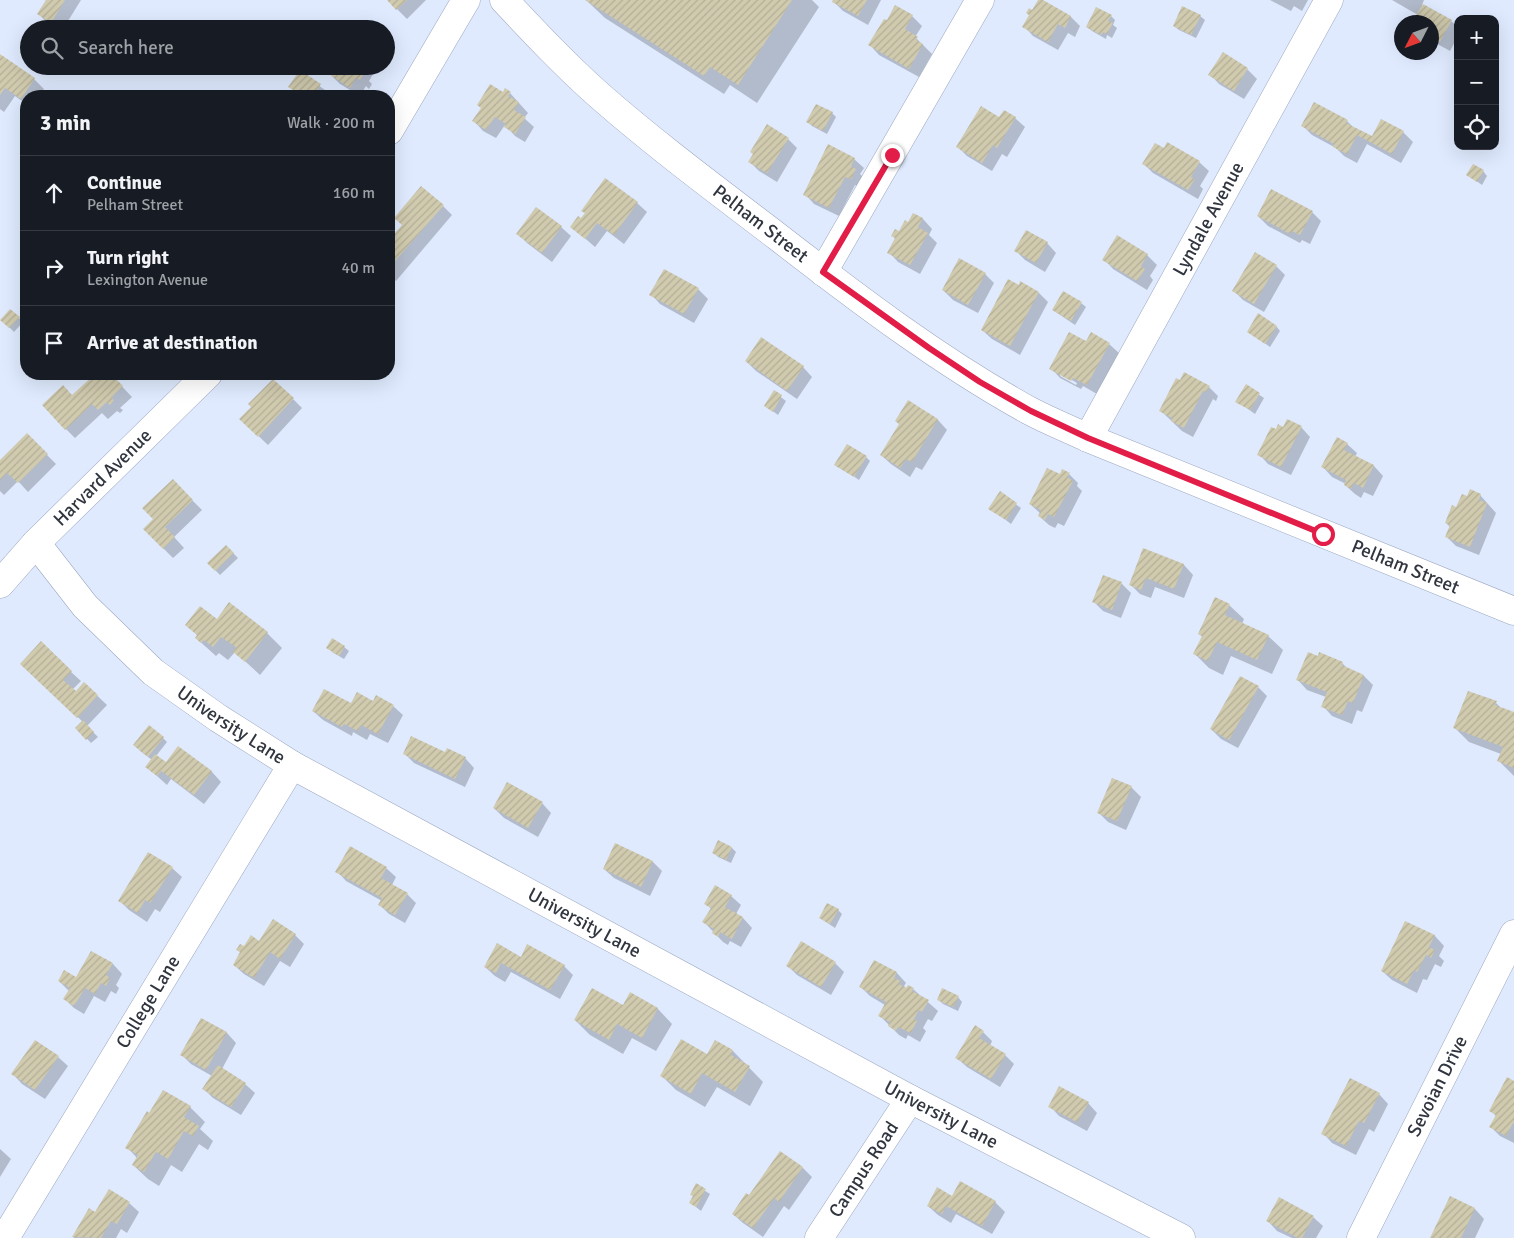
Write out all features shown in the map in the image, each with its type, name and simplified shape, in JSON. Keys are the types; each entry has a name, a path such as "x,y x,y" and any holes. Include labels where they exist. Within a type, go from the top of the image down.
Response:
{"street":[{"path":"395,121 466,0"},
{"name":"Pelham Street","path":"504,0 599,95 689,169 823,272 980,382 1031,411 1088,438 1514,611"},
{"path":"823,272 980,0"},
{"name":"Lyndale Avenue","path":"1088,438 1329,0"},
{"name":"Harvard Avenue","path":"0,584 36,543 202,380"},
{"name":"University Lane","path":"36,543 85,606 153,672 218,718 292,765 910,1099 1181,1238"},
{"name":"College Lane","path":"5,1238 292,765"},
{"name":"Sevoian Drive","path":"1361,1238 1514,934"},
{"name":"Campus Road","path":"819,1238 910,1099"}],"building":[{"path":"46,0 65,0 53,20 46,20 37,14"},
{"path":"387,0 407,0 396,10"},
{"path":"585,0 792,0 738,85 710,67 704,76"},
{"path":"833,0 867,0 858,16 832,2"},
{"path":"1038,0 1043,0 1071,16 1065,28 1058,24 1048,42 1022,27 1029,15 1026,13 1029,8 1032,10"},
{"path":"1423,4 1452,20 1440,42 1439,15 1416,15"},
{"path":"895,5 913,15 905,29 918,37 916,40 923,44 909,69 868,45 884,19 887,20"},
{"path":"1182,6 1201,15 1191,35 1173,26"},
{"path":"1096,7 1112,15 1108,21 1113,23 1107,34 1103,32 1101,35 1086,27"},
{"path":"1223,52 1248,68 1234,91 1208,75"},
{"path":"0,54 20,68 20,75 31,75 35,78 27,90 20,90 20,98 5,88 0,95"},
{"path":"296,75 308,75 321,84 317,90 293,90 288,87"},
{"path":"330,75 363,75 360,80 356,78 350,88"},
{"path":"490,84 503,92 505,88 511,92 508,96 519,102 514,110 526,117 515,134 504,127 506,124 495,117 486,130 472,121 481,108 477,105"},
{"path":"1314,102 1348,120 1346,123 1372,136 1381,119 1404,131 1392,154 1357,135 1347,154 1333,147 1334,144 1301,126"},
{"path":"816,104 833,112 823,131 806,122"},
{"path":"981,106 999,117 1004,110 1016,117 997,148 993,145 982,163 956,147"},
{"path":"767,124 789,138 767,173 748,162 753,154 750,152"},
{"path":"1167,142 1200,161 1191,177 1195,179 1188,190 1142,164 1155,143 1164,148"},
{"path":"828,144 855,158 851,166 856,169 851,179 845,177 829,208 803,195"},
{"path":"1473,164 1484,170 1477,182 1466,175"},
{"path":"605,178 638,202 614,235 597,223 585,239 570,227 578,216 581,218 585,213 581,211"},
{"path":"421,186 444,205 395,261 395,233 402,225 395,217"},
{"path":"1271,189 1313,211 1300,235 1292,231 1290,234 1257,216"},
{"path":"536,207 562,226 542,253 516,234"},
{"path":"913,213 923,218 918,227 928,233 910,265 887,253 895,238 891,236 895,229 899,231 905,220 908,222"},
{"path":"1026,230 1048,242 1036,263 1014,251"},
{"path":"1117,235 1148,254 1141,266 1145,269 1137,281 1102,260"},
{"path":"1255,252 1277,265 1254,304 1232,291"},
{"path":"959,258 986,273 968,305 942,290"},
{"path":"664,269 699,288 684,314 649,295"},
{"path":"1008,279 1019,285 1020,281 1039,292 1010,346 981,330"},
{"path":"1063,291 1082,302 1071,321 1052,310"},
{"path":"10,309 20,317 9,328 0,320"},
{"path":"1258,313 1277,326 1265,344 1247,332"},
{"path":"1069,332 1086,341 1091,332 1110,343 1087,385 1073,378 1071,381 1049,369"},
{"path":"761,337 804,366 787,391 745,361"},
{"path":"1184,372 1210,386 1206,392 1203,391 1184,428 1171,421 1172,418 1159,411 1176,378 1180,380"},
{"path":"88,380 117,380 123,386 111,398 114,400 110,405 107,402 98,410 92,404 65,430 42,405 63,385 72,395"},
{"path":"272,380 294,398 258,437 239,419 251,407 248,404"},
{"path":"1246,384 1260,393 1250,410 1235,402"},
{"path":"774,390 782,395 773,412 764,406"},
{"path":"908,400 938,419 912,462 906,459 900,468 880,455 899,424 895,421"},
{"path":"1287,419 1302,426 1281,467 1257,455 1271,427 1276,429 1278,424 1283,427"},
{"path":"27,433 48,454 18,483 7,473 0,480 0,460"},
{"path":"1337,437 1348,443 1344,450 1374,465 1363,488 1354,483 1351,489 1344,485 1346,480 1321,467"},
{"path":"847,444 867,456 854,477 834,465"},
{"path":"1047,468 1060,474 1062,469 1070,473 1067,477 1073,481 1054,517 1048,514 1045,520 1038,516 1041,510 1029,504"},
{"path":"173,479 193,500 165,527 175,537 163,549 143,529 153,519 142,508"},
{"path":"1470,489 1481,494 1479,500 1487,503 1470,547 1445,537 1450,525 1445,523 1452,505 1456,507 1462,494 1467,496"},
{"path":"1000,491 1017,503 1006,520 988,509"},
{"path":"226,545 234,553 215,571 207,563"},
{"path":"1143,548 1184,564 1174,589 1146,578 1141,590 1129,585"},
{"path":"1103,575 1122,582 1112,610 1092,602"},
{"path":"1215,597 1230,604 1225,615 1269,635 1257,660 1217,642 1208,661 1193,654 1202,636 1198,634"},
{"path":"229,602 268,632 245,662 233,652 236,647 221,637 213,647 204,640 201,643 195,638 197,635 185,625 200,606 217,619"},
{"path":"332,638 345,646 339,656 326,648"},
{"path":"41,641 72,671 63,680 76,691 84,682 98,695 77,718 20,664"},
{"path":"1308,652 1318,656 1319,652 1343,662 1342,665 1364,675 1353,703 1348,701 1342,715 1321,707 1327,692 1296,680"},
{"path":"1240,676 1259,686 1229,740 1210,729"},
{"path":"324,689 351,703 357,692 373,701 376,695 394,705 378,734 361,725 358,731 344,724 342,727 312,711"},
{"path":"1468,691 1497,701 1495,705 1514,712 1514,768 1497,761 1503,747 1453,728"},
{"path":"83,720 94,732 86,740 75,728"},
{"path":"149,725 164,737 148,757 133,745"},
{"path":"411,736 445,752 447,748 466,757 455,779 403,754"},
{"path":"178,746 212,771 194,795 161,771 157,776 145,767 155,754 166,762"},
{"path":"1112,778 1132,786 1117,821 1097,813"},
{"path":"507,782 543,802 528,828 493,808"},
{"path":"718,840 732,847 726,860 712,853"},
{"path":"615,843 653,861 641,887 603,869"},
{"path":"350,846 387,867 381,878 408,893 395,915 378,905 382,898 335,872"},
{"path":"148,852 173,867 150,903 145,900 138,913 118,901"},
{"path":"715,885 732,895 725,907 743,917 732,939 720,932 718,937 712,933 714,929 702,922 711,908 704,904"},
{"path":"827,903 839,909 830,924 819,918"},
{"path":"273,919 296,934 280,959 270,952 254,978 233,965 240,952 236,950 240,944 244,946 251,935 259,941"},
{"path":"1405,921 1435,935 1429,947 1435,950 1431,958 1426,955 1417,972 1414,970 1407,984 1381,971"},
{"path":"801,941 836,962 821,987 786,966"},
{"path":"497,943 521,957 527,944 565,965 550,990 501,963 496,973 484,967"},
{"path":"91,951 113,963 106,975 110,978 106,986 101,983 95,994 85,988 74,1006 63,999 70,988 58,981 64,970 76,977"},
{"path":"874,960 897,972 894,978 901,981 899,984 906,988 908,985 914,988 912,991 929,1000 922,1012 919,1010 914,1019 917,1021 911,1033 898,1027 896,1031 888,1026 890,1022 878,1016 886,1002 859,987"},
{"path":"592,988 623,1005 630,992 658,1008 642,1038 617,1024 609,1040 574,1020"},
{"path":"942,988 959,996 953,1007 937,1000"},
{"path":"201,1018 227,1032 206,1070 180,1055"},
{"path":"975,1025 984,1031 979,1038 1006,1054 991,1079 955,1058"},
{"path":"681,1039 707,1054 715,1040 733,1050 731,1055 750,1066 735,1092 702,1073 691,1094 660,1076"},
{"path":"35,1040 59,1056 35,1090 11,1074"},
{"path":"218,1065 246,1083 231,1107 202,1089"},
{"path":"1507,1077 1514,1081 1514,1124 1506,1136 1489,1127 1496,1115 1489,1111"},
{"path":"1350,1078 1380,1093 1364,1123 1359,1121 1346,1146 1321,1134"},
{"path":"1059,1086 1089,1102 1077,1122 1048,1107"},
{"path":"163,1090 191,1106 184,1117 199,1126 193,1136 184,1131 168,1159 156,1152 144,1172 132,1165 138,1155 125,1148 147,1111 149,1113"},
{"path":"780,1151 803,1167 779,1202 774,1198 753,1228 732,1214 746,1193 749,1195"},
{"path":"960,1181 996,1201 982,1226 946,1206 942,1214 927,1206 937,1187 952,1196"},
{"path":"696,1183 706,1189 696,1207 689,1203 693,1196 690,1195"},
{"path":"109,1189 130,1202 117,1224 111,1221 101,1238 72,1237 89,1208 95,1212"},
{"path":"1450,1196 1475,1208 1461,1238 1430,1238"},
{"path":"1279,1197 1314,1216 1302,1238 1298,1238 1266,1221"}],"route":[{"path":"892,155 823,272 929,348 980,382 1031,411 1088,438 1323,534"}]}
